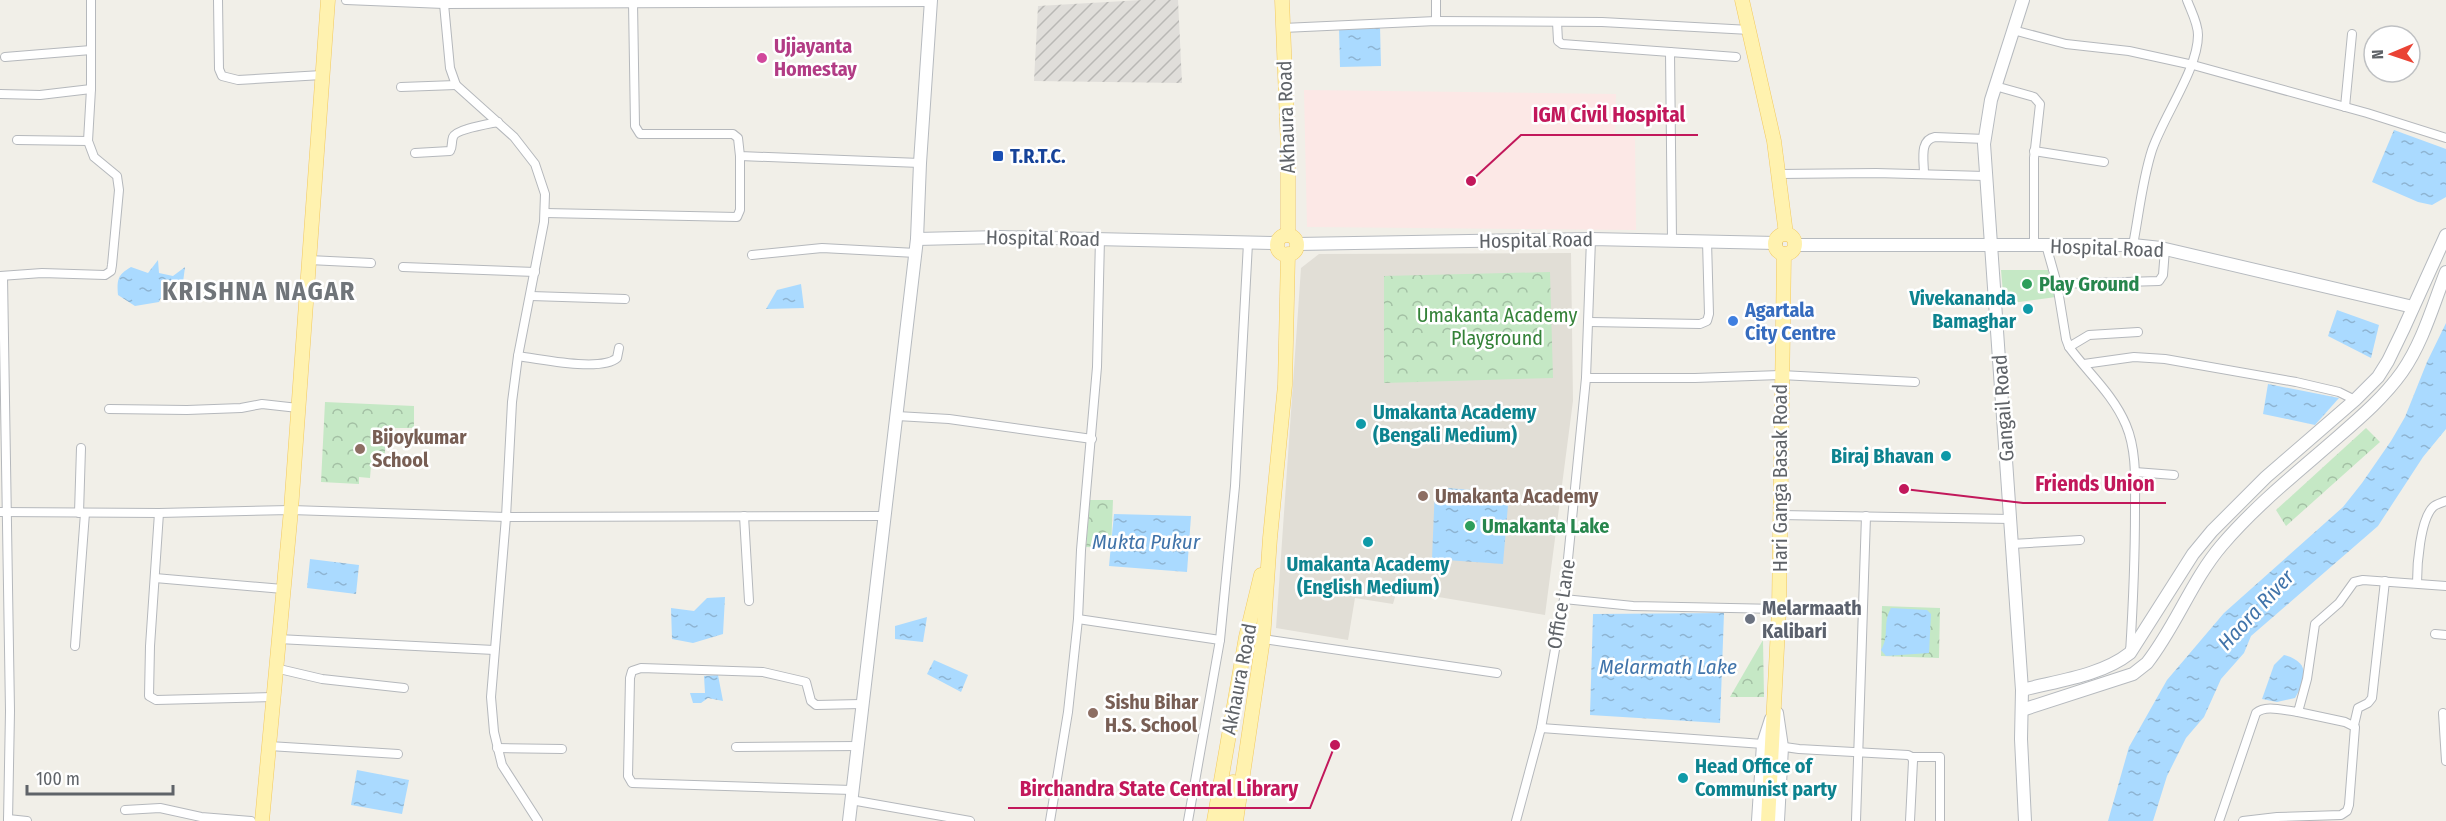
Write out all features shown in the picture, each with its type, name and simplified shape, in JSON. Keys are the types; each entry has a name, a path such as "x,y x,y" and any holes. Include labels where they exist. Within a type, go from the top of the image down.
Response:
{"main road":[{"path":"262,821 291,510 328,0"},
{"name":"Akhaura Road","path":"1236,821 1263,639 1285,385 1288,148 1282,0"},
{"name":"Hari Ganga Basak Road","path":"1743,0 1774,141 1785,244 1781,375 1779,609 1776,703 1768,821"},
{"path":"1226,821 1270,538"},
{"name":"Akhaura Road","path":"1214,821 1246,637 1270,538"}],"street":[{"path":"27,821 8,820 2,276 42,273 105,275 111,271 119,184 114,172 94,157 88,141 92,89 90,0"},
{"path":"218,0 219,69 222,76 238,80 322,75"},
{"path":"346,0 444,4 513,1 931,1 916,253 849,821"},
{"path":"1436,0 1436,21"},
{"name":"Gangail Road","path":"2023,0 1986,119 1985,176 2022,690 2025,821"},
{"path":"2133,245 2152,150 2171,106 2193,65 2198,34 2187,0"},
{"path":"544,213 737,217 740,210 740,156 738,138 733,134 645,135 636,130 633,2"},
{"path":"444,4 450,68 456,85 514,137 535,164 545,194 535,272 518,356 512,402 506,516 491,697 496,748 510,778 538,821"},
{"path":"1283,28 1436,21 1557,22 1750,30"},
{"path":"1557,22 1557,41 1562,44 1736,57"},
{"path":"2013,30 2066,44 2129,51 2193,65 2446,138"},
{"path":"2344,107 2352,34"},
{"path":"5,57 91,50"},
{"path":"1670,52 1672,240"},
{"path":"401,87 456,85"},
{"path":"1995,86 2034,97 2039,101 2034,151 2040,245 2057,284 2069,347 2106,393 2125,422 2131,438 2135,472 2135,562 2130,653"},
{"path":"0,94 40,94 92,89"},
{"path":"415,153 450,151 453,138 458,132 498,122"},
{"path":"1924,174 1924,144 1928,138 1935,136 1985,139"},
{"path":"17,140 88,141"},
{"path":"2034,151 2104,162"},
{"path":"740,156 920,163"},
{"path":"1779,174 1985,176"},
{"path":"2022,690 2091,672 2130,653 2193,555 2212,531 2266,477 2355,400 2378,377 2388,361 2446,235"},
{"path":"1050,821 1068,712 1078,619 1081,550 1092,439 1100,238"},
{"name":"Hospital Road","path":"917,239 1100,238 1287,244 1592,239 1785,244 2133,245 2165,249 2413,307"},
{"name":"Office Lane","path":"1516,821 1540,728 1564,599 1586,378 1592,239"},
{"path":"1590,322 1700,324 1707,321 1709,314 1707,241"},
{"path":"1188,821 1220,640 1235,486 1248,243"},
{"path":"752,255 822,248 916,253"},
{"path":"2057,284 2159,281 2163,275 2165,249"},
{"path":"309,260 371,263"},
{"path":"403,267 535,272"},
{"path":"2022,710 2133,674 2147,663 2206,565 2223,544 2254,510 2352,425 2395,381 2410,361 2446,272"},
{"path":"531,296 625,299"},
{"path":"2069,347 2089,335 2138,332"},
{"path":"518,356 573,363 604,364 617,358 619,348"},
{"path":"2084,364 2134,357 2165,358 2296,382 2339,392 2355,400"},
{"path":"1586,378 1781,375 1915,382"},
{"path":"109,409 187,410 241,408 262,404 298,408"},
{"path":"897,416 949,419 1092,439"},
{"path":"75,646 82,513 81,448"},
{"path":"2135,472 2174,475"},
{"path":"2416,583 2420,542 2430,511 2434,506 2446,501"},
{"path":"3,512 159,513 291,510 506,516 885,516"},
{"path":"159,513 149,696 156,700 273,696"},
{"path":"1780,514 2011,519"},
{"path":"744,516 749,601"},
{"path":"1856,821 1866,516"},
{"path":"2012,544 2080,540"},
{"path":"155,578 283,589"},
{"path":"2298,712 2307,679 2315,624 2339,603 2354,582 2363,580 2446,586"},
{"path":"2243,821 2344,814 2349,805 2354,725 2358,708 2368,704 2372,698 2385,581"},
{"path":"1564,599 1633,606 1779,609"},
{"path":"1078,619 1220,640"},
{"path":"2435,634 2446,635"},
{"path":"278,639 494,650"},
{"path":"1263,639 1497,673"},
{"path":"275,668 322,680 404,688"},
{"path":"861,704 816,705 811,701 806,682 763,672 641,668 632,671 630,678 628,776 632,783 852,795 970,821"},
{"path":"2219,821 2256,713 2262,708 2298,712 2354,725"},
{"path":"2443,713 2446,761"},
{"path":"1540,728 1912,757 1940,757 1940,821"},
{"path":"1758,821 1772,745"},
{"path":"1772,745 1778,821"},
{"path":"269,746 398,754"},
{"path":"736,747 858,746"},
{"path":"496,748 562,749"},
{"path":"1910,821 1912,757"},
{"path":"125,810 160,808 201,817 251,821"}],"shaded area":[{"path":"1178,0 1182,83 1034,81 1038,6"},
{"path":"1304,90 1616,94 1615,135 1635,135 1636,230 1307,227"},
{"name":"Umakanta Academy","path":"1571,253 1573,401 1545,615 1397,590 1393,604 1355,598 1348,640 1276,628 1301,268 1319,254"}],"green space":[{"name":"Play Ground","path":"2001,270 2048,270 2056,297 2004,304"},
{"name":"Umakanta Academy Playground","path":"1550,272 1553,378 1384,383 1384,276"},
{"path":"325,402 414,406 414,428 394,428 393,437 385,437 385,453 372,453 370,478 359,477 359,484 321,482"},
{"path":"2366,428 2380,442 2286,526 2276,510"},
{"path":"1090,500 1113,500 1111,548 1086,547"},
{"path":"1882,606 1940,608 1939,658 1881,656"},
{"path":"1763,640 1764,697 1730,697"}],"water":[{"path":"1380,26 1381,66 1340,67 1339,27"},
{"path":"2394,130 2446,149 2446,197 2432,205 2418,202 2372,182"},
{"path":"158,260 159,273 173,276 185,267 182,290 176,283 167,285 159,302 135,306 118,295 120,275 131,267 148,273"},
{"path":"801,284 804,308 766,309 777,290"},
{"path":"2337,310 2379,325 2371,358 2328,336"},
{"name":"Haora River","path":"2446,323 2446,429 2423,457 2378,526 2251,636 2244,653 2221,679 2204,717 2186,738 2167,776 2153,821 2108,821 2129,747 2167,680 2224,613 2343,507 2362,483 2405,417 2427,362"},
{"path":"2268,384 2339,398 2315,425 2263,414"},
{"name":"Umakanta Lake","path":"1435,487 1509,493 1503,564 1432,559"},
{"name":"Mukta Pukur","path":"1114,514 1191,516 1187,572 1109,566"},
{"path":"310,559 359,565 356,594 307,588"},
{"path":"725,597 723,634 693,643 672,639 671,608 694,611 707,598"},
{"path":"1891,608 1927,610 1931,614 1929,653 1886,656 1881,650"},
{"name":"Melarmath Lake","path":"1724,613 1720,723 1590,715 1593,614"},
{"path":"927,617 923,642 895,639 895,626"},
{"path":"2284,655 2302,666 2304,677 2299,691 2295,698 2277,702 2262,699 2274,665"},
{"path":"934,660 968,675 961,692 927,674"},
{"path":"718,675 723,701 708,698 701,703 693,703 690,693 705,693 704,676"},
{"path":"357,770 409,780 402,814 351,805"}],"place":[{"name":"Ujjayanta Homestay","path":"762,58"},
{"name":"T.R.T.C.","path":"998,156"},
{"name":"IGM Civil Hospital","path":"1471,181"},
{"name":"Play Ground","path":"2027,284"},
{"name":"Vivekananda Bamaghar","path":"2028,309"},
{"name":"Agartala City Centre","path":"1733,321"},
{"name":"Umakanta Academy (Bengali Medium)","path":"1361,424"},
{"name":"Bijoykumar School","path":"360,449"},
{"name":"Biraj Bhavan","path":"1946,456"},
{"name":"Friends Union","path":"1904,489"},
{"name":"Umakanta Academy","path":"1423,496"},
{"name":"Umakanta Lake","path":"1470,526"},
{"name":"Umakanta Academy (English Medium)","path":"1368,542"},
{"name":"Melarmaath Kalibari","path":"1750,619"},
{"name":"Sishu Bihar H.S. School","path":"1093,713"},
{"name":"Birchandra State Central Library","path":"1335,745"},
{"name":"Head Office of Communist party","path":"1683,778"}],"district":[{"name":"KRISHNA NAGAR","path":"259,291"}]}
